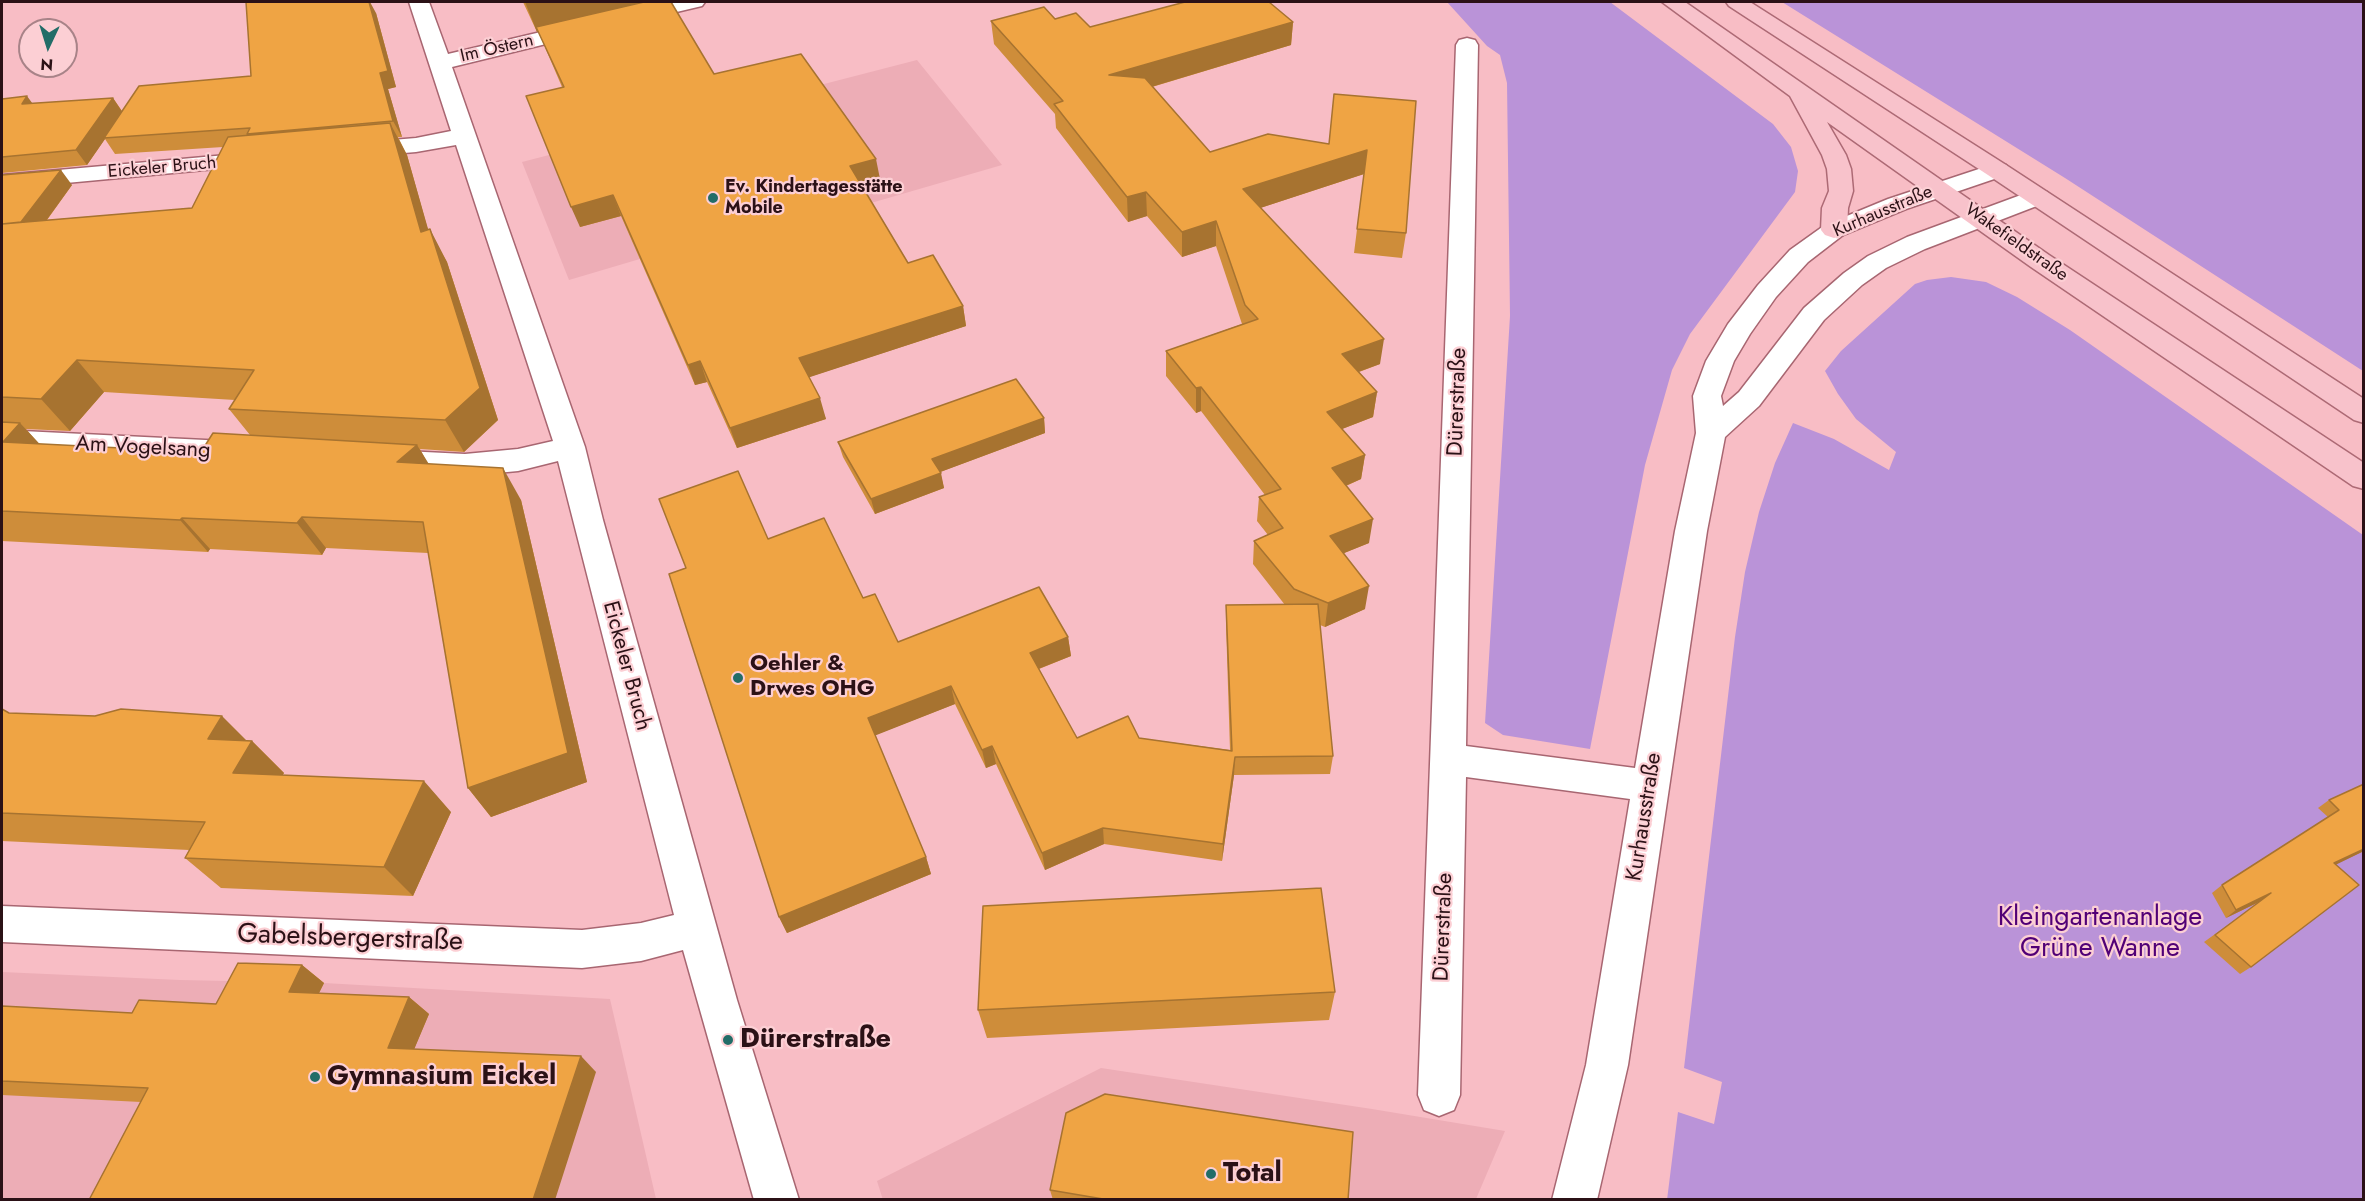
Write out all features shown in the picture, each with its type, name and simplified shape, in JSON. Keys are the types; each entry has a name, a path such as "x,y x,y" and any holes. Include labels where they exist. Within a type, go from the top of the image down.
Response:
{"main road":[{"name":"Wakefieldstraße","path":"1672,2 2040,261 2364,478"},
{"path":"1736,2 1997,170 2364,413"},
{"path":"1797,90 1834,154 1839,169 1841,191 1835,208 1834,230"}],"street":[{"name":"Eickeler Bruch","path":"419,2 570,447 590,531 697,928 777,1200"},
{"name":"Im Östern","path":"440,63 695,2"},
{"name":"Dürerstraße","path":"1439,1095 1467,45"},
{"path":"333,153 416,145 465,136"},
{"name":"Eickeler Bruch","path":"2,182 285,157"},
{"name":"Kurhausstraße","path":"1574,1200 1606,1065 1695,509 1711,433 1707,396 1720,361 1738,330 1767,291 1799,256 1834,230 1939,189 1997,170"},
{"name":"Kurhausstraße","path":"1711,433 1749,399 1814,314 1853,279 1877,262 1916,243 2038,197"},
{"name":"Am Vogelsang","path":"2,440 274,455"},
{"path":"358,460 465,465 518,460 570,447"},
{"path":"1448,759 1650,786"},
{"name":"Gabelsbergerstraße","path":"2,924 582,949 641,942 697,928"}],"shaded area":[{"name":"Ev. Kindertagesstätte Mobile","path":"917,60 1002,165 778,230 714,237 569,280 522,162"},
{"name":"Gymnasium Eickel","path":"2,972 180,980 324,983 610,999 656,1199 2,1200"},
{"path":"1101,1068 1505,1131 1476,1199 883,1200 877,1181"}],"green space":[{"path":"1447,2 1610,2 1773,124 1791,147 1798,171 1795,192 1690,334 1672,370 1645,465 1590,749 1503,735 1485,723 1510,316 1507,83 1500,55 1487,46"},
{"path":"1782,2 2363,2 2363,371 2065,178"},
{"name":"Kleingartenanlage Grüne Wanne","path":"1951,277 1986,282 2017,297 2070,330 2363,535 2363,1199 1667,1200 1678,1112 1714,1124 1722,1082 1684,1068 1735,637 1745,572 1759,512 1775,463 1793,423 1834,439 1889,470 1896,452 1856,419 1825,371 1841,351 1915,284"}],"building":[{"path":"246,2 369,2 388,71 380,73 393,121 247,134 250,128 104,138 139,86 251,76"},
{"path":"644,2 671,2 714,74 801,54 876,159 850,166 908,263 933,255 963,306 799,358 820,398 730,428 700,361 688,365 613,195 571,207 526,96 564,87 536,27"},
{"path":"1185,2 1269,2 1293,22 1109,75 1145,78 1210,152 1268,134 1329,144 1334,94 1416,101 1406,233 1357,229 1367,150 1243,189 1384,339 1342,354 1377,392 1327,412 1365,455 1332,468 1373,519 1330,536 1369,586 1328,603 1294,589 1254,541 1283,528 1259,497 1281,489 1201,387 1196,388 1166,351 1258,319 1245,305 1216,221 1182,232 1146,192 1127,197 1054,104 1063,101 991,21 1044,7 1055,19 1076,13 1090,27"},
{"path":"27,96 22,104 113,98 76,150 2,157 2,99"},
{"path":"390,123 421,232 430,229 480,388 445,420 229,409 254,370 77,360 41,399 2,397 2,224 192,208 228,137"},
{"path":"61,170 21,222 2,224 2,175"},
{"path":"1016,379 1044,418 932,459 941,473 871,499 838,442"},
{"path":"2,422 20,423 3,442 201,452 213,433 417,445 397,462 503,468 568,753 468,788 423,522 302,517 297,523 182,518 180,520 2,511"},
{"path":"738,471 768,539 824,518 863,598 875,594 898,642 1039,587 1068,637 1030,653 1077,738 1128,716 1139,738 1232,751 1226,605 1318,604 1333,756 1235,757 1223,844 1103,828 1042,853 992,746 982,750 951,686 868,718 926,857 779,917 669,574 686,568 659,499"},
{"path":"2,709 9,713 95,716 121,709 222,716 208,739 252,741 233,773 424,781 384,867 185,858 205,822 2,813"},
{"path":"2364,784 2364,849 2334,863 2359,885 2251,967 2215,935 2271,893 2236,910 2222,885 2339,810 2329,800"},
{"path":"1321,888 1335,992 978,1010 983,906"},
{"name":"Gymnasium Eickel","path":"238,963 302,965 289,992 409,997 388,1048 581,1056 533,1200 89,1200 148,1088 2,1081 2,1006 132,1013 139,1000 216,1004"},
{"path":"1105,1094 1353,1132 1348,1200 1109,1200 1050,1190 1066,1113"}],"place":[{"name":"Ev. Kindertagesstätte Mobile","path":"713,198"},
{"name":"Oehler & Drwes OHG","path":"738,678"},
{"name":"Dürerstraße","path":"728,1040"},
{"name":"Gymnasium Eickel","path":"315,1077"},
{"name":"Total","path":"1211,1174"}]}
